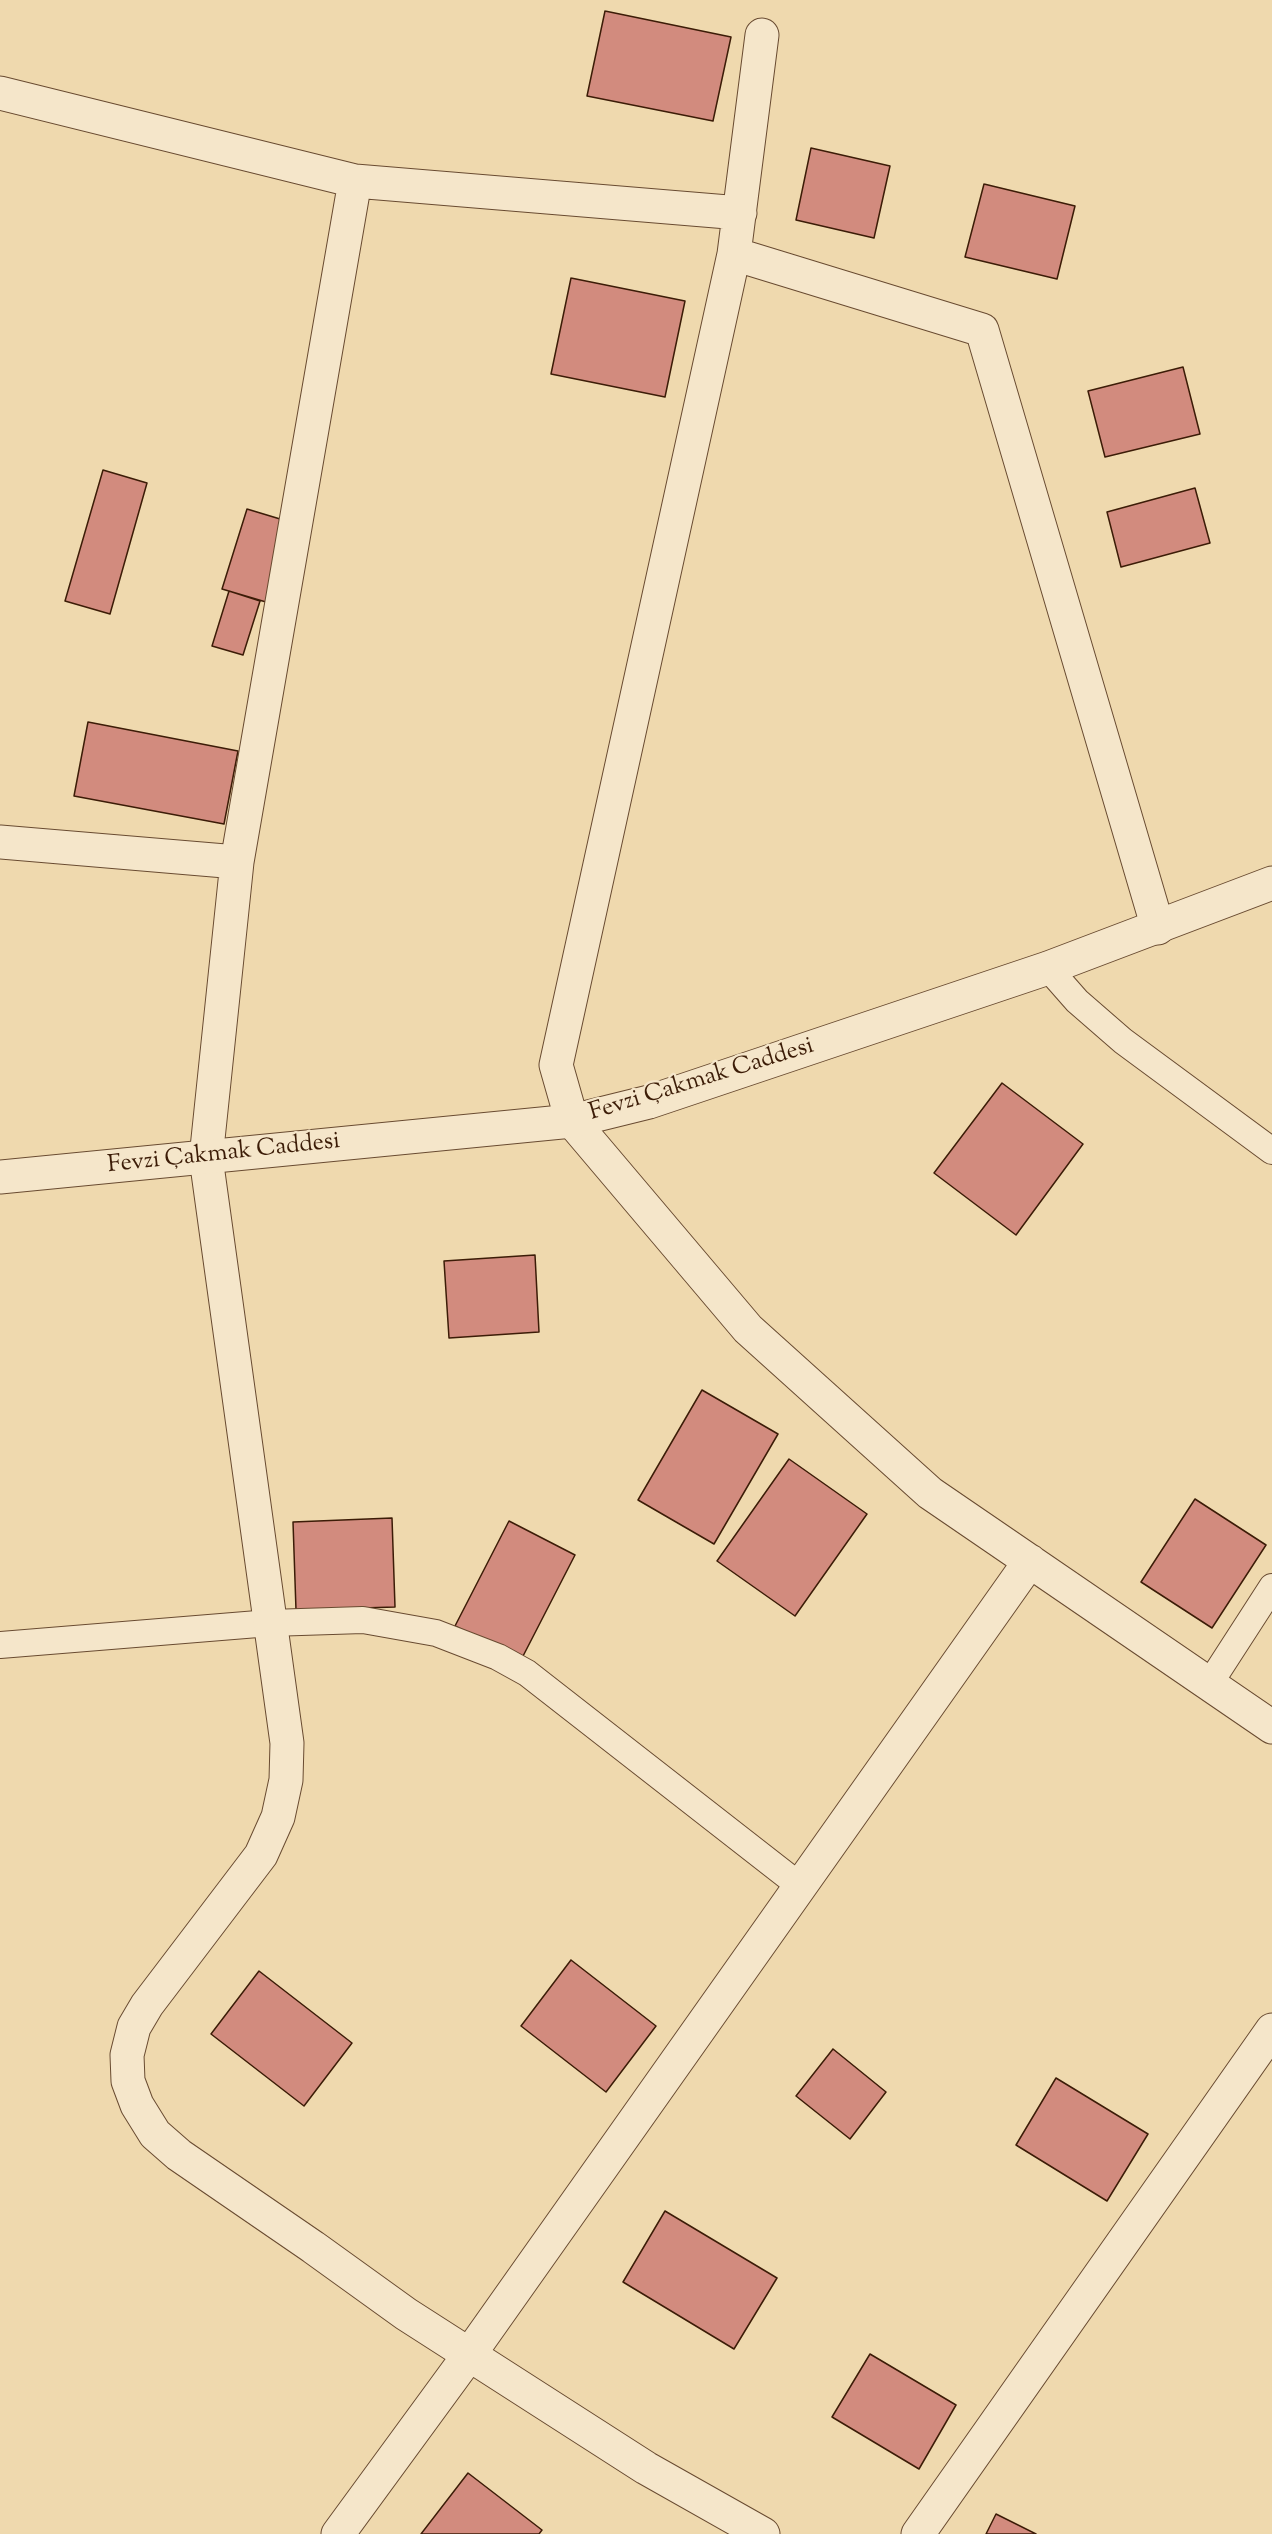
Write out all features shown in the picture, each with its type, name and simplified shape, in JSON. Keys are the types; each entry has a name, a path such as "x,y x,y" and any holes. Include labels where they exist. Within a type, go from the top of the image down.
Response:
{"street":[{"path":"762,35 734,254 556,1065 572,1121 748,1329 930,1493 1272,1727"},
{"path":"0,93 355,181 740,213"},
{"path":"355,181 237,862 206,1158 287,1743 286,1780 278,1817 261,1855 147,2005 134,2027 127,2055 128,2081 137,2105 155,2134 179,2155 406,2314 469,2355 646,2469 763,2534"},
{"path":"734,254 982,330 1158,928"},
{"path":"0,842 237,862"},
{"name":"Fevzi Çakmak Caddesi","path":"0,1177 572,1121 648,1102 1048,968 1272,883"},
{"path":"338,2534 469,2355 1030,1561"},
{"path":"918,2534 1272,2030"}],"lane":[{"path":"1048,968 1077,1001 1123,1041 1272,1151"},
{"path":"1210,1683 1272,1587"},
{"path":"0,1645 270,1623 363,1620 436,1633 498,1657 527,1673 800,1886"}],"building":[{"path":"605,11 731,37 713,121 587,96"},
{"path":"811,148 890,166 874,238 796,220"},
{"path":"984,184 1075,206 1057,279 965,257"},
{"path":"571,278 685,301 665,397 551,374"},
{"path":"1183,367 1200,434 1105,457 1088,391"},
{"path":"103,470 147,483 110,614 65,601"},
{"path":"1195,488 1210,543 1121,567 1107,512"},
{"path":"247,509 290,522 266,602 222,589"},
{"path":"229,591 260,601 243,655 212,646"},
{"path":"88,722 238,751 224,824 74,796"},
{"path":"1002,1083 1083,1144 1016,1235 934,1173"},
{"path":"535,1255 539,1332 449,1338 444,1261"},
{"path":"702,1390 778,1434 714,1544 638,1500"},
{"path":"789,1459 867,1514 795,1616 717,1561"},
{"path":"1195,1499 1266,1545 1212,1628 1141,1582"},
{"path":"392,1518 395,1607 296,1610 293,1522"},
{"path":"509,1521 575,1555 521,1660 455,1626"},
{"path":"571,1960 656,2026 606,2092 521,2026"},
{"path":"259,1971 352,2043 304,2106 211,2034"},
{"path":"833,2049 886,2092 850,2139 796,2096"},
{"path":"1056,2078 1148,2134 1107,2201 1016,2145"},
{"path":"665,2211 777,2278 734,2349 623,2282"},
{"path":"870,2354 956,2405 919,2469 832,2417"},
{"path":"468,2473 542,2530 539,2534 421,2534"},
{"path":"996,2514 1036,2534 986,2534"}]}
